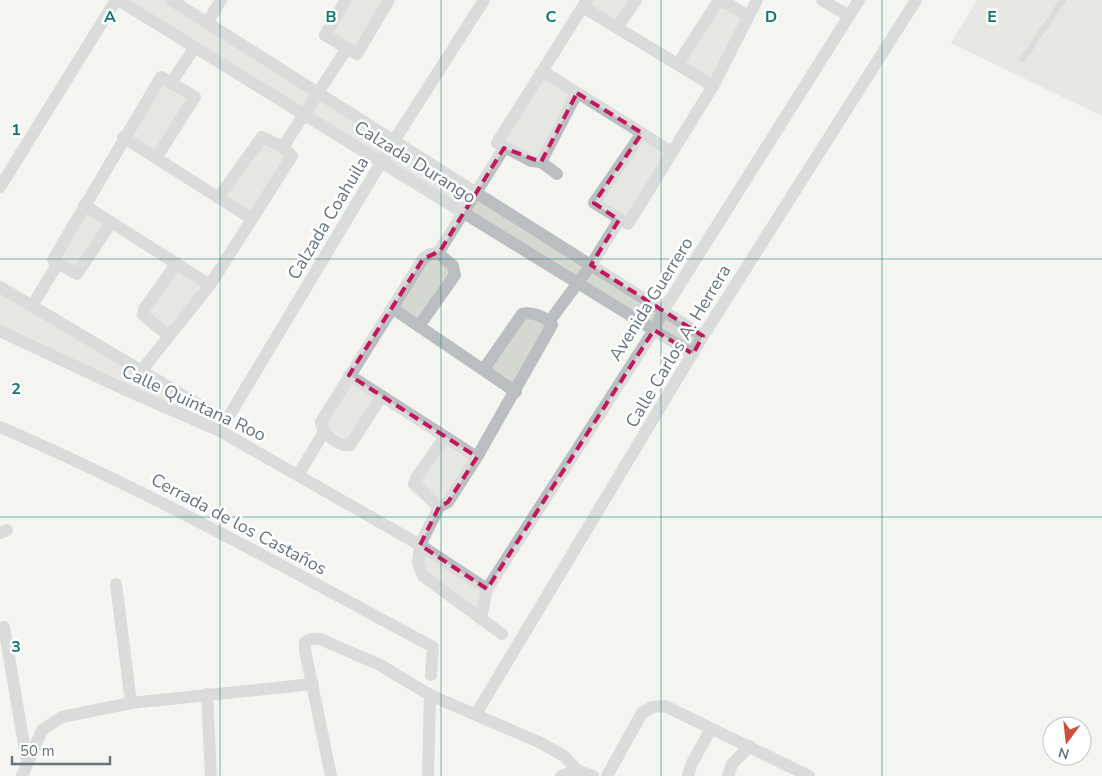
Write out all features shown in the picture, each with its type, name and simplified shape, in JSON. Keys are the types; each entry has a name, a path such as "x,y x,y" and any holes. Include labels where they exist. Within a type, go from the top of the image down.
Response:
{"street":[{"name":"Calzada Durango","path":"118,0 692,354"},
{"path":"0,187 118,0"},
{"name":"Calzada Durango","path":"171,0 704,336"},
{"path":"207,23 221,0"},
{"path":"346,0 324,35 356,54 390,0"},
{"name":"Calzada Coahuila","path":"223,426 394,141 484,0"},
{"path":"617,28 636,0"},
{"path":"642,133 594,203 628,224 713,86 757,0"},
{"path":"822,0 849,16"},
{"name":"Avenida Guerrero","path":"481,619 487,590 654,330 663,311 859,0"},
{"name":"Calle Carlos A. Herrera","path":"476,714 692,354 916,0"},
{"path":"678,64 717,3 725,2 748,16"},
{"path":"557,174 541,162 531,161 497,143 544,72 585,4 617,28 713,86"},
{"path":"171,83 195,47"},
{"path":"283,147 347,48"},
{"path":"544,72 672,152"},
{"path":"111,224 77,274 53,260 123,137 161,77 195,97 156,158"},
{"path":"541,162 577,93"},
{"path":"123,137 252,219"},
{"path":"141,371 210,285 292,156 283,147 262,137 218,198"},
{"path":"438,253 504,148"},
{"path":"84,205 111,224 210,285"},
{"path":"549,322 578,284 619,220"},
{"path":"382,396 350,445 344,445 324,432 321,422 423,259 430,254 438,253 453,266 455,275 418,326"},
{"path":"32,306 58,263"},
{"path":"169,336 143,315 144,309 177,263"},
{"name":"Calle Quintana Roo","path":"0,287 141,371 298,474 420,545 487,590"},
{"path":"392,308 516,392"},
{"path":"484,369 522,314 532,313 549,322 552,328 516,392 448,502 439,507 420,545 418,563 423,576 502,634"},
{"name":"Calle Quintana Roo","path":"0,331 128,391 223,426"},
{"path":"350,375 477,457"},
{"name":"Cerrada de los Castaños","path":"0,427 131,487 197,520 433,648 431,675"},
{"path":"298,474 324,432"},
{"path":"439,507 414,484 416,478 445,437"},
{"path":"116,584 131,702"},
{"path":"4,627 26,762"},
{"path":"331,776 305,650 305,642 312,638 320,639 380,665 430,695 476,714 564,756 577,770 593,776"},
{"path":"22,776 26,762 42,730 62,717 131,702 313,684"},
{"path":"206,694 212,776"},
{"path":"428,776 430,695"},
{"path":"607,776 642,714 652,707 665,706 809,776"},
{"path":"688,776 692,763 711,729"},
{"path":"728,776 732,764 750,746"},
{"path":"561,776 577,770"}],"lane":[{"path":"1023,59 1063,0"}],"highlighted area":[{"path":"577,93 642,133 594,203 619,220 591,265 703,336 693,354 654,330 487,589 420,545 439,507 448,502 477,457 349,375 423,259 440,251 504,148 541,162"}],"shaded area":[{"path":"124,0 167,0 699,337 692,351"},
{"path":"348,0 388,0 356,52 326,35"},
{"path":"591,0 633,0 617,25 587,7"},
{"path":"977,0 1102,0 1102,116 951,43"},
{"path":"720,4 744,17 712,82 681,64"},
{"path":"544,75 576,93 541,161 500,142"},
{"path":"161,79 193,97 156,156 126,137"},
{"path":"642,137 669,152 628,222 597,203"},
{"path":"263,139 291,156 251,217 220,197"},
{"path":"84,206 110,223 77,273 54,260"},
{"path":"430,256 454,270 418,324 395,308"},
{"path":"177,265 207,286 170,334 145,317"},
{"path":"0,291 222,422 219,427 0,327"},
{"path":"531,314 550,327 515,389 487,368 523,317"},
{"path":"352,381 377,397 348,441 325,425"},
{"path":"447,443 473,458 440,506 418,486"},
{"path":"421,548 486,591 480,617 425,576"}]}
